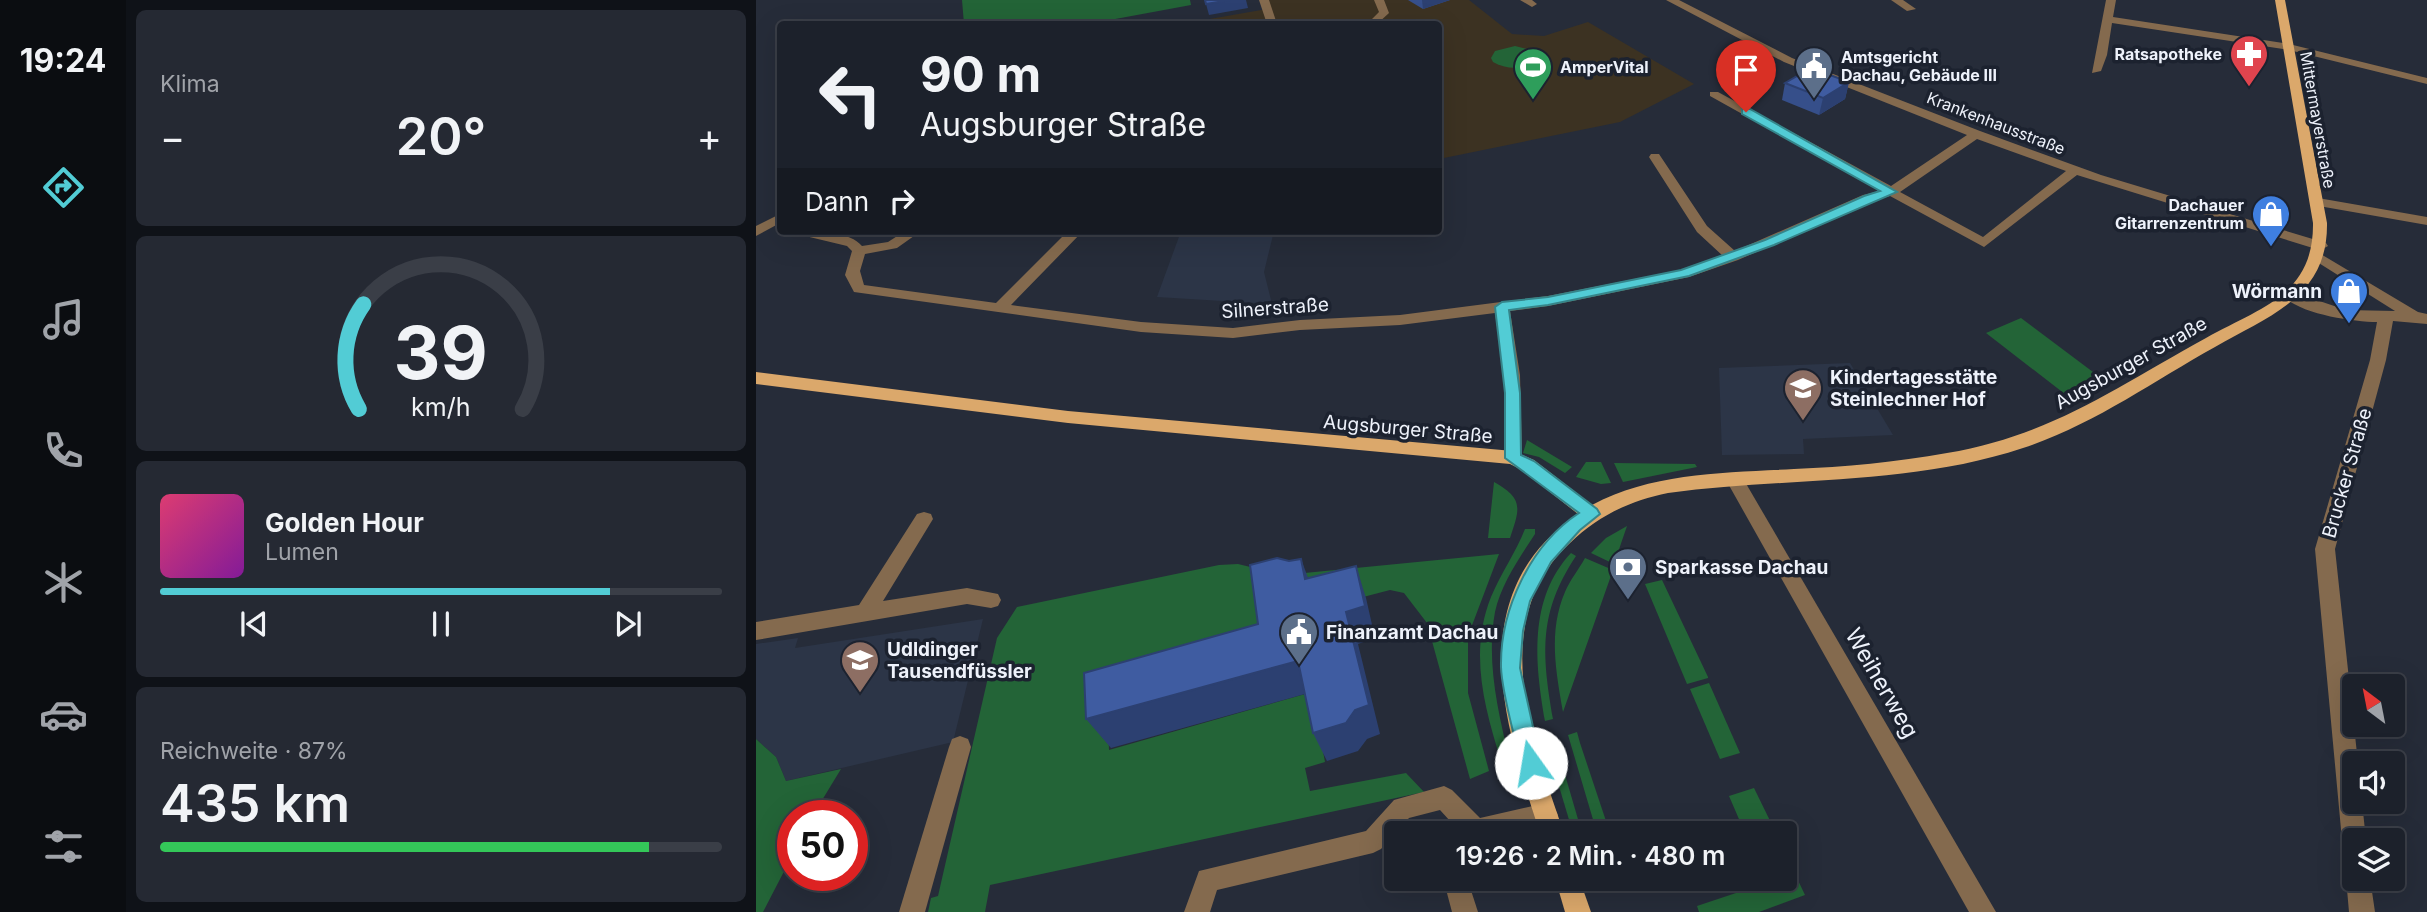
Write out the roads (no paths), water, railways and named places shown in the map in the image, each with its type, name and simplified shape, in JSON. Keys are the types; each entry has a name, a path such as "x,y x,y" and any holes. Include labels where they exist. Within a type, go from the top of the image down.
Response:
{"main road":[{"name":"Mittermayerstraße","path":"2280,0 2297,104 2318,202 2320,251"},
{"name":"Augsburger Straße","path":"756,378 1068,417 1513,458 1528,465 1591,514 1636,494 1674,486 1916,465 2009,446 2110,403 2290,296 2307,280 2320,251"},
{"path":"1548,821 1531,763 1511,668 1514,631 1521,600 1545,557 1574,525 1591,514"},
{"path":"1571,891 1578,912"}],"street":[{"path":"1264,0 1271,21"},
{"path":"1375,21 1384,13 1379,0"},
{"name":"Krankenhausstraße","path":"1671,0 1787,60 1976,134 2075,170 2320,251"},
{"path":"1896,0 1911,9"},
{"path":"2096,71 2102,55 2111,0"},
{"path":"2109,19 2289,47 2427,81"},
{"path":"1714,94 1984,243 2075,170"},
{"name":"Silnerstraße","path":"859,251 851,275 852,281 859,289 1141,327 1233,333 1300,325 1400,320 1548,301 1684,274 1733,257 1868,198 1891,192 1976,134"},
{"path":"1655,157 1702,229 1733,257"},
{"path":"2318,202 2427,221"},
{"path":"756,232 777,222"},
{"path":"819,235 852,243 859,251 892,245 908,235"},
{"path":"999,308 1072,235"},
{"path":"2320,251 2361,286 2421,318"},
{"path":"2290,296 2311,305 2353,316 2421,318"},
{"path":"1502,307 1511,375 1515,437 1513,458"},
{"name":"Brucker Straße","path":"2353,828 2325,549 2378,360 2386,317"},
{"name":"Weiherweg","path":"1735,480 1983,912"},
{"path":"865,612 924,519"},
{"path":"756,631 967,596 990,600"},
{"path":"912,912 960,747"},
{"path":"1391,821 1402,808 1444,798 1466,821"},
{"path":"1197,912 1208,880 1373,841 1384,828"},
{"path":"1459,891 1465,912"},
{"path":"2360,891 2362,912"}],"place":[{"name":"Ratsapotheke","path":"2249,88"},
{"name":"Amtsgericht Dachau, Gebäude III","path":"1814,100"},
{"name":"AmperVital","path":"1533,101"},
{"name":"Dachauer Gitarrenzentrum","path":"2271,248"},
{"name":"Wörmann","path":"2349,325"},
{"name":"Kindertagesstätte Steinlechner Hof","path":"1803,422"},
{"name":"Sparkasse Dachau","path":"1628,601"},
{"name":"Finanzamt Dachau","path":"1299,666"},
{"name":"Udldinger Tausendfüssler","path":"860,694"}]}
